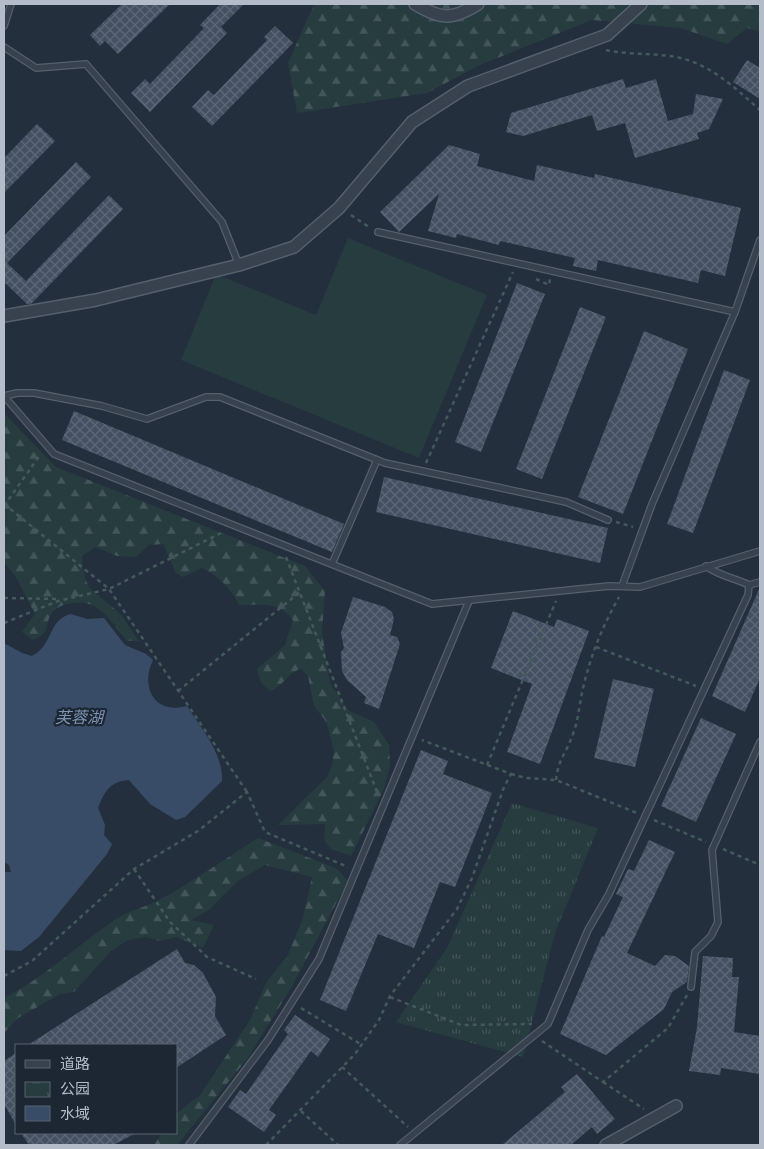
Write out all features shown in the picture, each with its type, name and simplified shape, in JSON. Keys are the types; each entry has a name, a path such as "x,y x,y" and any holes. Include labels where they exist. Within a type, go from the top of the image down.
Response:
{"street":[{"path":"415,4 432,14 458,16 478,4"},
{"path":"4,316 96,300 240,265 294,247 339,208 412,122 468,86 607,35 641,4"},
{"path":"606,1145 676,1106"}],"lane":[{"path":"4,26 11,4"},
{"path":"4,47 36,68 86,64 222,222 240,265"},
{"path":"378,232 735,312"},
{"path":"622,586 641,532 735,312 760,240"},
{"path":"608,520 566,502 377,460 220,397 206,397 147,419 102,406 34,393 18,393 4,396 54,454 432,604 609,586 640,587 760,551"},
{"path":"332,564 377,460"},
{"path":"706,566 715,573 735,578 749,585 760,582"},
{"path":"400,1145 548,1024 588,930 609,894 748,595 749,585"},
{"path":"189,1145 268,1040 320,959 469,601"},
{"path":"691,987 695,952 711,936 718,922 718,905 712,867 714,845 760,742"}],"path":[{"path":"604,50 676,57 699,64 721,76 760,110"},
{"path":"339,208 378,232"},
{"path":"422,471 513,271 522,274"},
{"path":"531,278 549,285 551,271"},
{"path":"47,446 4,505 109,590 247,792 266,832 356,870"},
{"path":"608,520 635,527 641,532"},
{"path":"4,623 67,599 109,590 221,532"},
{"path":"282,544 383,807"},
{"path":"556,780 561,755 573,736 582,692 596,647 622,586"},
{"path":"488,765 560,591"},
{"path":"178,691 300,592"},
{"path":"4,598 67,599"},
{"path":"596,647 704,689"},
{"path":"412,736 511,774 526,778 556,780 760,866"},
{"path":"266,1145 301,1111 362,1045 379,1020 390,997 458,909 472,878 504,787 511,774"},
{"path":"4,976 32,960 134,869 198,831 247,792"},
{"path":"134,869 170,922 207,957 256,979"},
{"path":"603,1082 668,1028 691,987"},
{"path":"390,997 461,1026 548,1024"},
{"path":"292,1002 362,1045"},
{"path":"534,1036 656,1117"},
{"path":"342,1067 415,1133"},
{"path":"301,1111 338,1145"}],"green space":[{"path":"314,4 760,4 760,31 747,28 727,44 681,28 592,20 480,65 427,93 297,113 288,63"},
{"path":"348,238 487,295 419,458 181,360 216,274 316,315"},
{"path":"4,413 56,467 305,566 325,591 322,632 330,683 348,710 374,722 389,745 390,766 384,789 351,856 331,849 324,840 325,824 278,825 328,776 334,750 325,720 314,706 308,676 301,669 292,673 279,686 270,691 261,683 257,669 285,645 293,620 288,614 269,605 239,605 224,583 202,568 183,577 176,573 163,544 149,545 136,557 117,556 95,547 82,556 85,578 92,590 121,615 139,641 127,641 104,613 97,608 82,603 66,604 56,609 49,618 43,635 33,640 22,632 35,614 16,577 4,563"},
{"path":"512,803 598,828 555,933 523,1057 396,1022 447,948"},
{"path":"258,838 336,868 348,881 291,988 247,1059 177,1145 154,1145 161,1134 178,1134 178,1112 200,1095 250,1020 266,983 288,955 303,918 312,877 265,865 239,880 210,909 191,920 214,925 203,948 176,937 160,941 146,937 128,940 111,951 74,992 60,994 18,1018 4,1033 4,998 47,971 116,919 156,902"}],"water":[{"name":"芙蓉湖","path":"71,614 87,619 104,618 125,645 146,654 153,660 149,670 149,689 158,703 176,708 187,706 215,751 219,760 222,781 185,817 176,820 150,804 129,780 112,785 98,808 105,825 104,835 112,844 107,854 39,937 21,951 4,950 4,872 11,872 9,865 4,862 4,643 32,656 44,646 58,622 63,617"}],"building":[{"path":"122,4 170,4 118,54 105,41 100,46 90,35"},
{"path":"220,4 244,4 221,27 227,33 150,112 131,93 145,79 150,84 204,28 200,25"},
{"path":"275,26 293,43 212,126 192,107 208,90 214,95 267,40 264,37"},
{"path":"747,60 760,68 760,99 733,82"},
{"path":"623,79 626,88 656,79 668,121 693,114 696,94 723,99 709,129 697,133 699,139 635,158 625,123 597,131 592,115 523,136 506,132 511,113"},
{"path":"37,124 55,141 4,193 4,158"},
{"path":"449,145 480,154 477,166 534,181 537,165 594,178 595,174 741,208 725,276 701,270 698,283 598,260 596,271 573,266 575,258 500,241 499,245 457,234 456,238 428,231 439,194 399,232 380,212"},
{"path":"76,162 91,177 7,263 26,281 109,195 123,209 31,304 27,304 4,282 4,236"},
{"path":"517,283 545,294 481,452 455,442"},
{"path":"580,307 606,317 542,479 516,469"},
{"path":"644,331 688,349 623,514 578,497"},
{"path":"724,370 750,380 693,533 667,524"},
{"path":"74,411 344,524 332,552 62,440"},
{"path":"384,477 608,528 600,563 376,512"},
{"path":"760,587 760,678 745,712 712,696"},
{"path":"353,597 385,607 392,612 394,619 390,635 397,637 400,644 379,709 364,703 366,697 347,680 342,671 341,652 344,648 341,633"},
{"path":"513,611 554,627 557,619 589,631 540,764 507,752 532,684 491,668"},
{"path":"613,679 654,689 635,767 594,758"},
{"path":"701,718 736,734 696,822 661,806"},
{"path":"421,750 448,761 443,774 492,793 455,887 440,882 414,948 378,934 346,1011 320,1000"},
{"path":"649,840 675,852 627,953 655,966 665,955 675,956 689,966 687,982 672,992 664,1009 606,1055 560,1034 602,936 604,937 623,897 616,894 628,869 634,871"},
{"path":"177,949 185,963 194,965 203,973 216,997 215,1016 226,1035 178,1067 178,1044 30,1044"},
{"path":"703,956 733,958 732,977 739,977 734,1032 760,1036 760,1074 721,1068 720,1075 689,1071 697,1027"},
{"path":"295,1015 330,1039 318,1057 311,1051 269,1110 276,1115 264,1132 228,1107 240,1090 246,1094 288,1034 284,1030"},
{"path":"15,1054 15,1123 4,1104 4,1061"},
{"path":"577,1074 615,1119 597,1134 592,1127 571,1145 502,1145 565,1092 561,1087"},
{"path":"22,1134 134,1134 113,1145 29,1145"}]}
